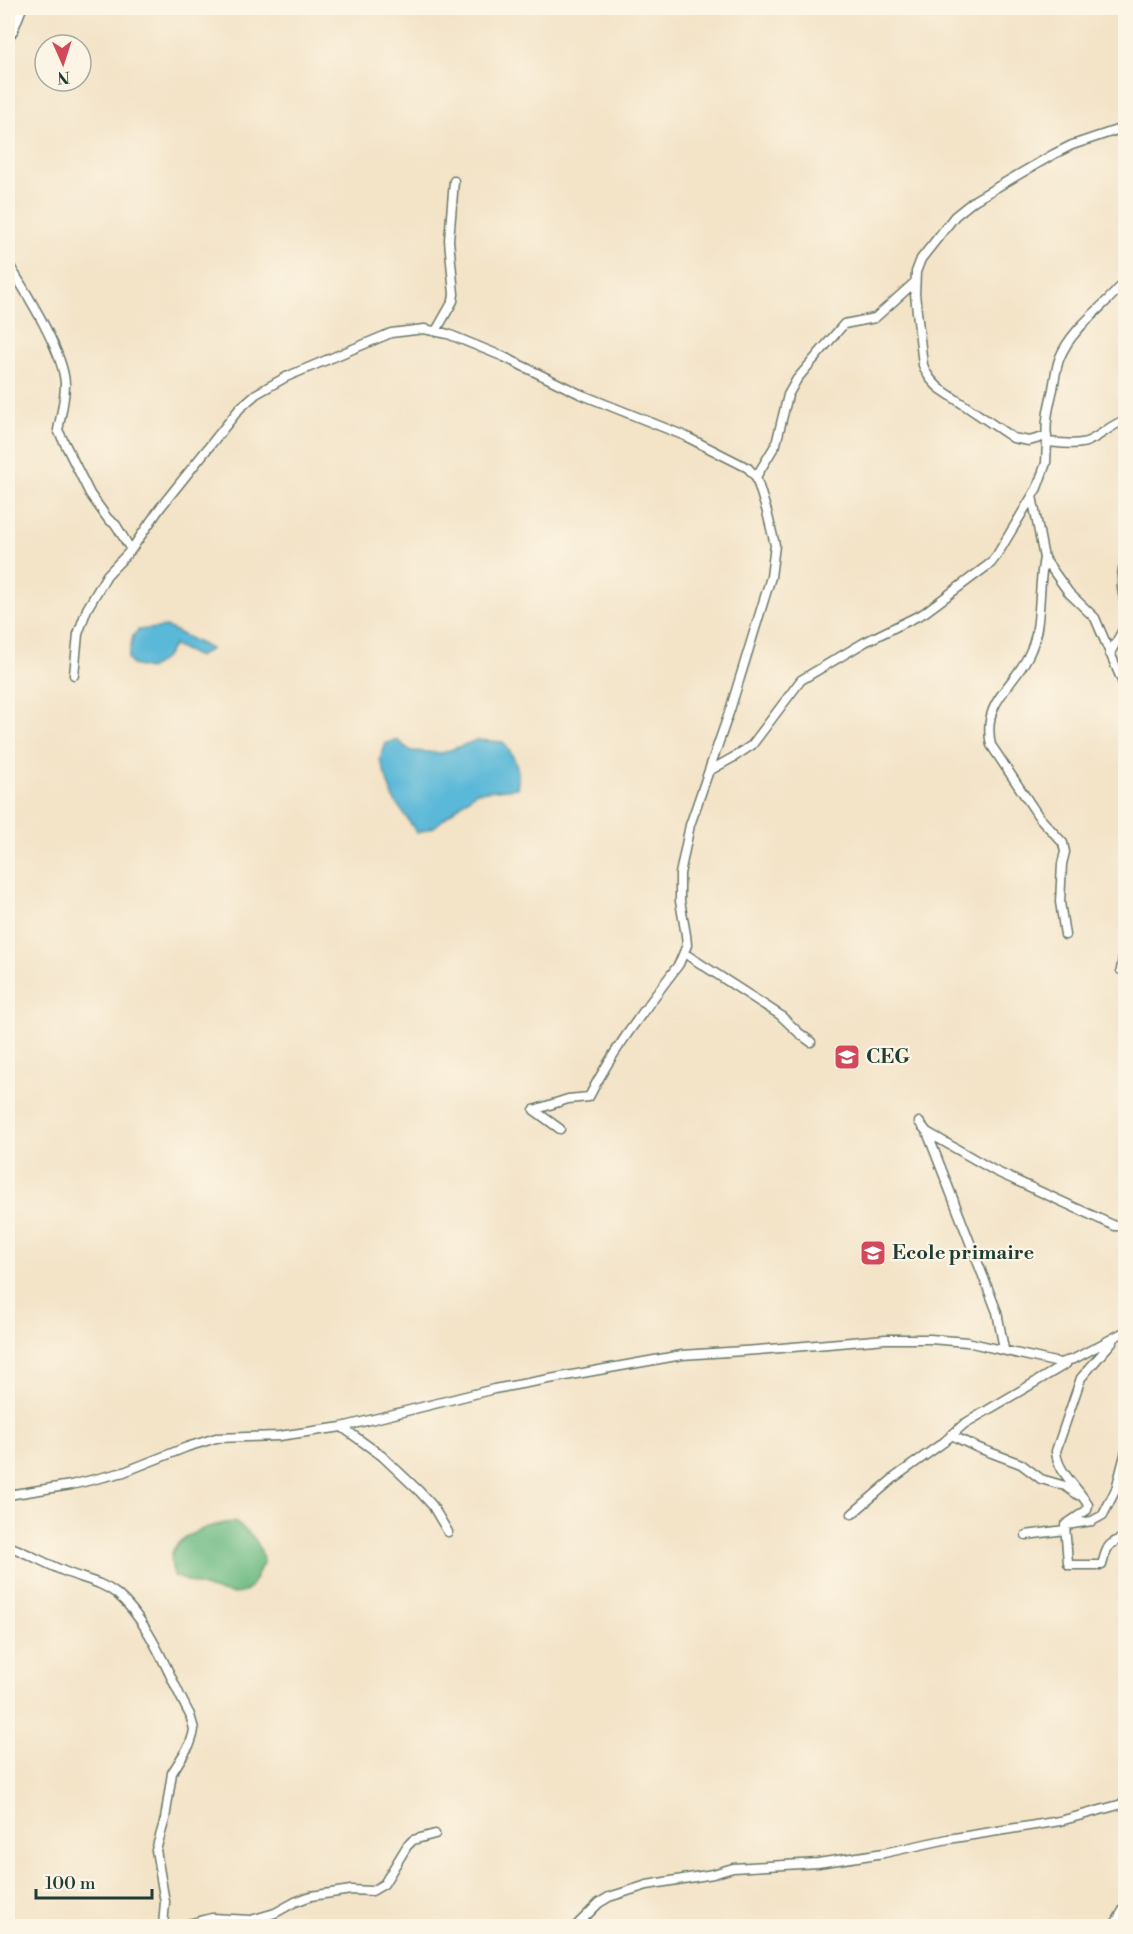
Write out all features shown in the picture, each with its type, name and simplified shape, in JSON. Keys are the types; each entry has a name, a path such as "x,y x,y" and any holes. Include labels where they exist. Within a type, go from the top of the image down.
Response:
{"street":[{"path":"8,38 22,8"},
{"path":"1125,127 1072,145 975,200 955,216 921,259 915,282 923,365 926,373 939,388 1013,438 1029,441 1047,439 1082,443 1113,424 1125,420"},
{"path":"436,331 454,294 449,240 454,181"},
{"path":"8,263 31,301 62,366 65,383 63,406 57,430 90,494 108,519 116,525 131,550"},
{"path":"709,771 752,745 801,680 852,649 924,613 991,563 1043,474 1048,407 1061,355 1078,330 1114,295 1125,280"},
{"path":"756,477 776,444 788,395 797,379 844,324 875,318 915,282"},
{"path":"1114,295 1125,293"},
{"path":"74,675 78,634 87,609 107,575 131,550 160,508 240,408 255,394 286,377 391,333 415,330 436,331 504,357 580,394 684,436 748,468 756,477 768,512 775,545 771,577 690,825 680,874 680,901 687,935 684,953 679,964 630,1029 600,1075 589,1097 567,1099 534,1110 560,1129"},
{"path":"1032,496 1044,558 1040,576 1035,641 1030,653 990,712 988,734 991,745 1030,804 1046,826 1063,843 1065,852 1060,902 1065,935"},
{"path":"1044,558 1069,593 1095,618 1125,690"},
{"path":"1110,654 1125,621 1120,584 1125,560"},
{"path":"1120,970 1125,939"},
{"path":"684,953 780,1015 811,1042"},
{"path":"920,1122 927,1132 997,1312 1004,1349"},
{"path":"927,1132 995,1171 1115,1226 1125,1226"},
{"path":"852,1514 895,1477 964,1424 1122,1333"},
{"path":"1065,1527 1088,1510 1085,1501 1064,1472 1056,1450 1082,1378 1122,1333"},
{"path":"8,1495 71,1485 124,1472 178,1450 216,1438 279,1436 342,1427 494,1389 682,1355 886,1339 939,1340 1004,1349 1059,1363 1074,1359"},
{"path":"342,1427 382,1456 419,1491 432,1505 448,1532"},
{"path":"951,1435 1021,1464 1041,1479 1065,1486 1085,1501"},
{"path":"1026,1535 1099,1519 1116,1489 1125,1451"},
{"path":"1065,1527 1069,1565 1102,1565 1106,1548 1116,1540 1125,1537"},
{"path":"8,1545 107,1588 121,1598 133,1611 150,1637 190,1716 194,1729 193,1735 172,1773 165,1819 156,1850 165,1902 163,1926"},
{"path":"576,1926 598,1903 609,1897 647,1885 712,1874 733,1868 818,1863 884,1853 948,1839 1054,1822 1125,1803"},
{"path":"180,1926 212,1918 251,1920 275,1913 311,1896 332,1892 372,1891 384,1884 412,1840 435,1834"},
{"path":"1119,1921 1125,1905"}],"green space":[{"path":"234,1522 254,1539 261,1550 263,1564 252,1585 246,1591 231,1594 221,1592 174,1576 172,1553 182,1540 208,1527"}],"water":[{"path":"167,627 211,649 198,657 174,645 165,658 149,669 132,665 128,659 133,636 138,630"},
{"path":"397,740 411,751 442,753 477,740 503,742 516,764 517,788 476,792 434,827 417,833 393,798 380,759 386,743"}],"place":[{"name":"CEG","path":"847,1057"},
{"name":"Ecole primaire","path":"873,1253"}]}
